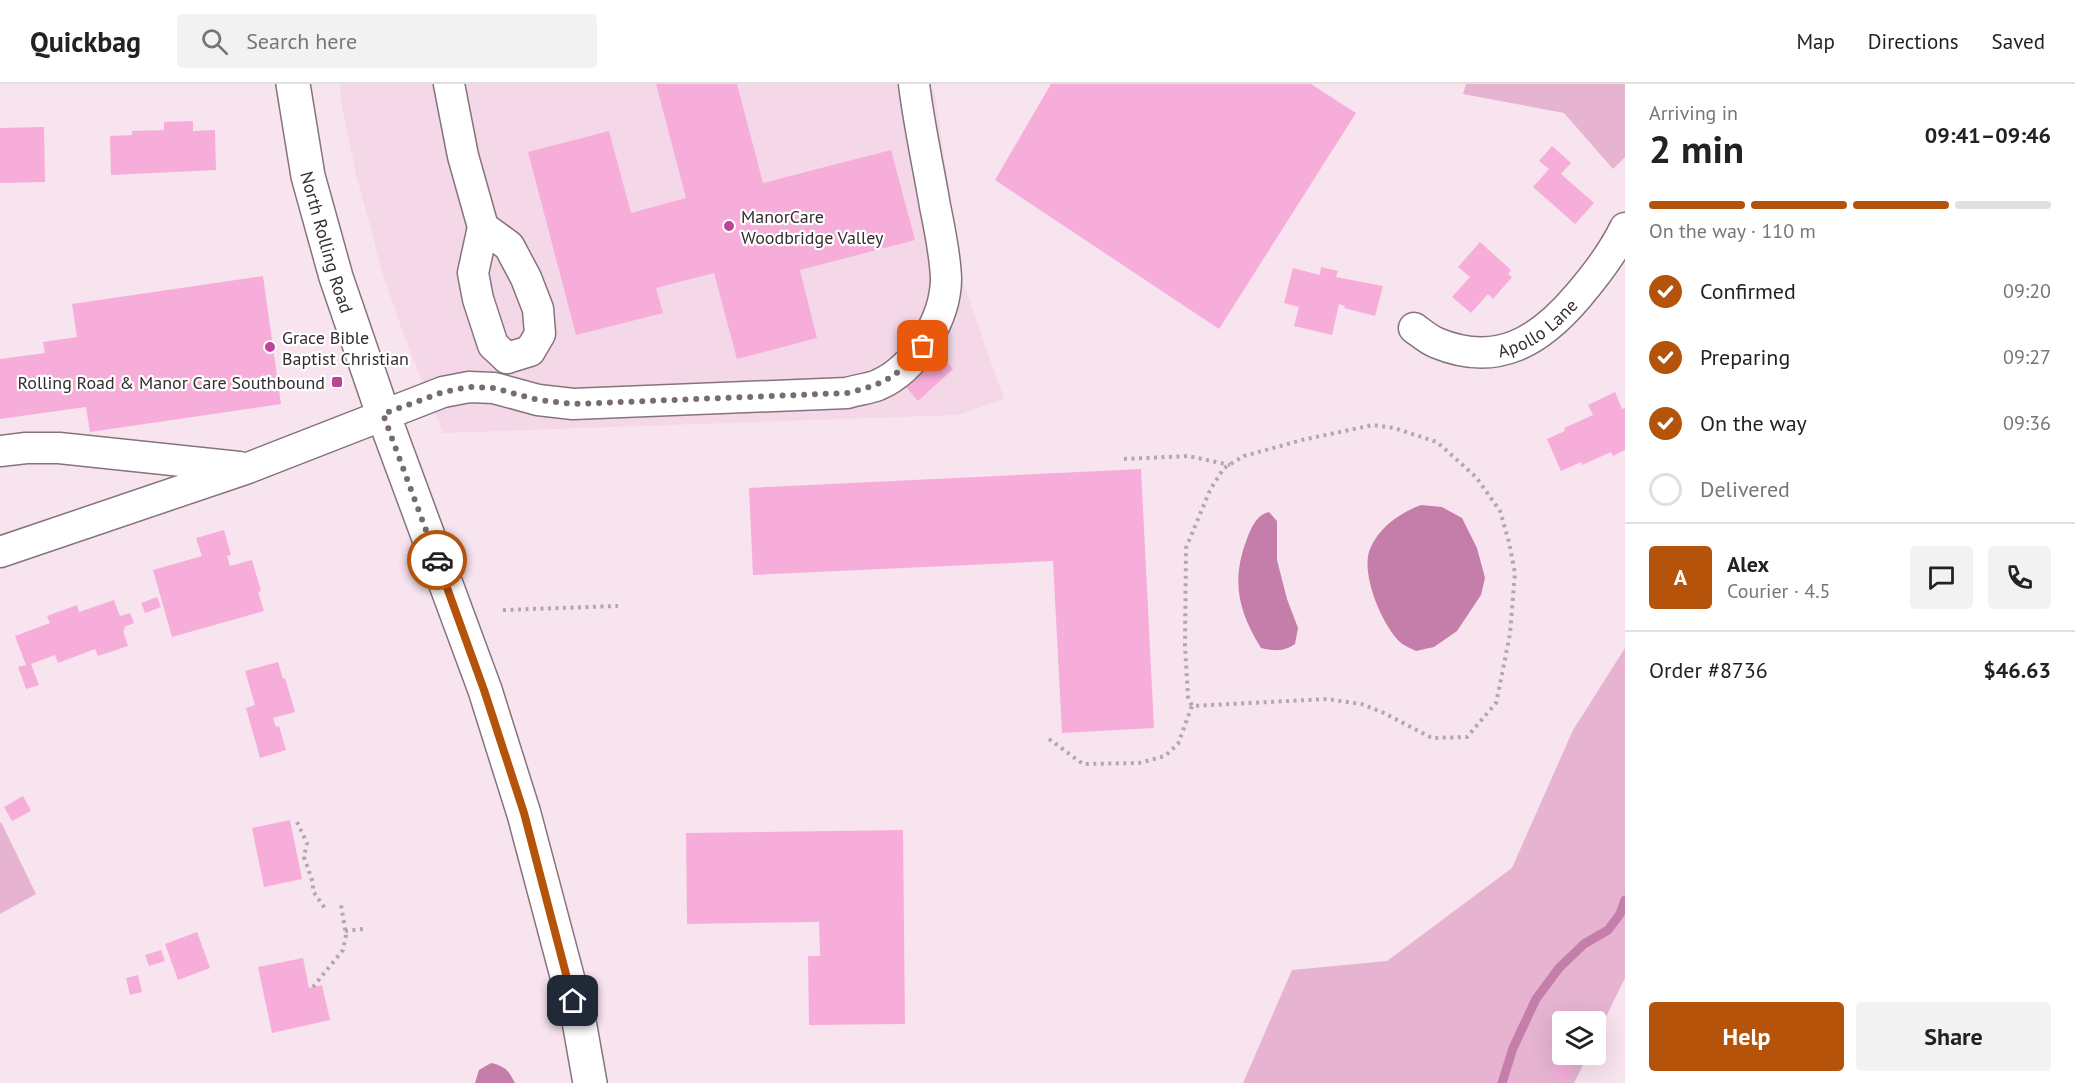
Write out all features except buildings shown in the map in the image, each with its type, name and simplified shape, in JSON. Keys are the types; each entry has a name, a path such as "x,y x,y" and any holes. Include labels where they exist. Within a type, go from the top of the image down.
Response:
{"main road":[{"name":"North Rolling Road","path":"293,84 308,176 336,277 383,414 484,690 524,813 579,1021 590,1083"}],"street":[{"path":"449,84 463,156 483,227 473,273 478,299 493,345 507,358"},
{"path":"0,552 248,468 443,392 469,387 494,388 538,400 573,404 847,393 877,386 903,370 923,346 939,315 946,280 943,246 914,84"},
{"path":"483,227 509,246 526,278 537,309 540,334 530,351 507,358 494,388"},
{"name":"Apollo Lane","path":"1414,328 1436,343 1464,351 1489,352 1516,347 1541,334 1562,315 1596,276 1625,228"},
{"path":"0,451 59,448 248,468"}],"path":[{"path":"1049,739 1083,764 1139,763 1165,756 1178,744 1192,706 1188,697 1185,646 1186,548 1210,490 1224,468 1244,456 1302,440 1374,425 1394,428 1437,442 1476,477 1500,511 1515,573 1510,634 1496,704 1467,737 1432,738 1382,712 1361,704 1327,699 1192,706"},
{"path":"1124,459 1188,456 1230,465"},
{"path":"503,610 618,606"},
{"path":"297,822 307,843 304,857 313,883 313,891 326,910"},
{"path":"313,987 343,950 345,931 341,905"},
{"path":"345,931 363,929"}],"shaded area":[{"path":"340,84 897,84 898,94 934,89 963,282 1004,399 958,415 443,433 404,336 382,271 356,174 341,101"},
{"path":"1466,84 1625,84 1625,157 1613,169 1564,113 1463,94"},
{"path":"1421,505 1442,507 1462,518 1477,548 1485,578 1481,595 1457,631 1434,647 1416,651 1400,642 1386,624 1370,584 1368,559 1370,549 1379,534 1405,512"},
{"path":"1269,512 1277,521 1277,560 1287,599 1298,628 1295,644 1278,650 1261,648 1253,634 1242,607 1238,580 1239,566 1248,536 1259,518"},
{"path":"1625,648 1625,978 1606,1017 1606,1011 1552,1011 1552,1065 1583,1065 1574,1083 1243,1083 1292,970 1387,961 1512,868 1573,730"},
{"path":"0,823 36,894 0,914"},
{"path":"491,1063 506,1070 515,1083 475,1083 479,1070"}],"waterway":[{"path":"1502,1083 1513,1048 1536,999 1559,968 1584,944 1608,930 1620,914 1625,900"}],"way so far":[{"path":"437,560 383,414 443,392 469,387 494,388 538,400 573,404 847,393 877,386 903,370 923,346"}],"place":[{"name":"ManorCare Woodbridge Valley","path":"729,226"},
{"name":"Grace Bible Baptist Christian","path":"270,347"},
{"name":"Rolling Road & Manor Care Southbound","path":"337,382"}],"route":[{"path":"437,560 484,690 524,813 573,1001"}]}
